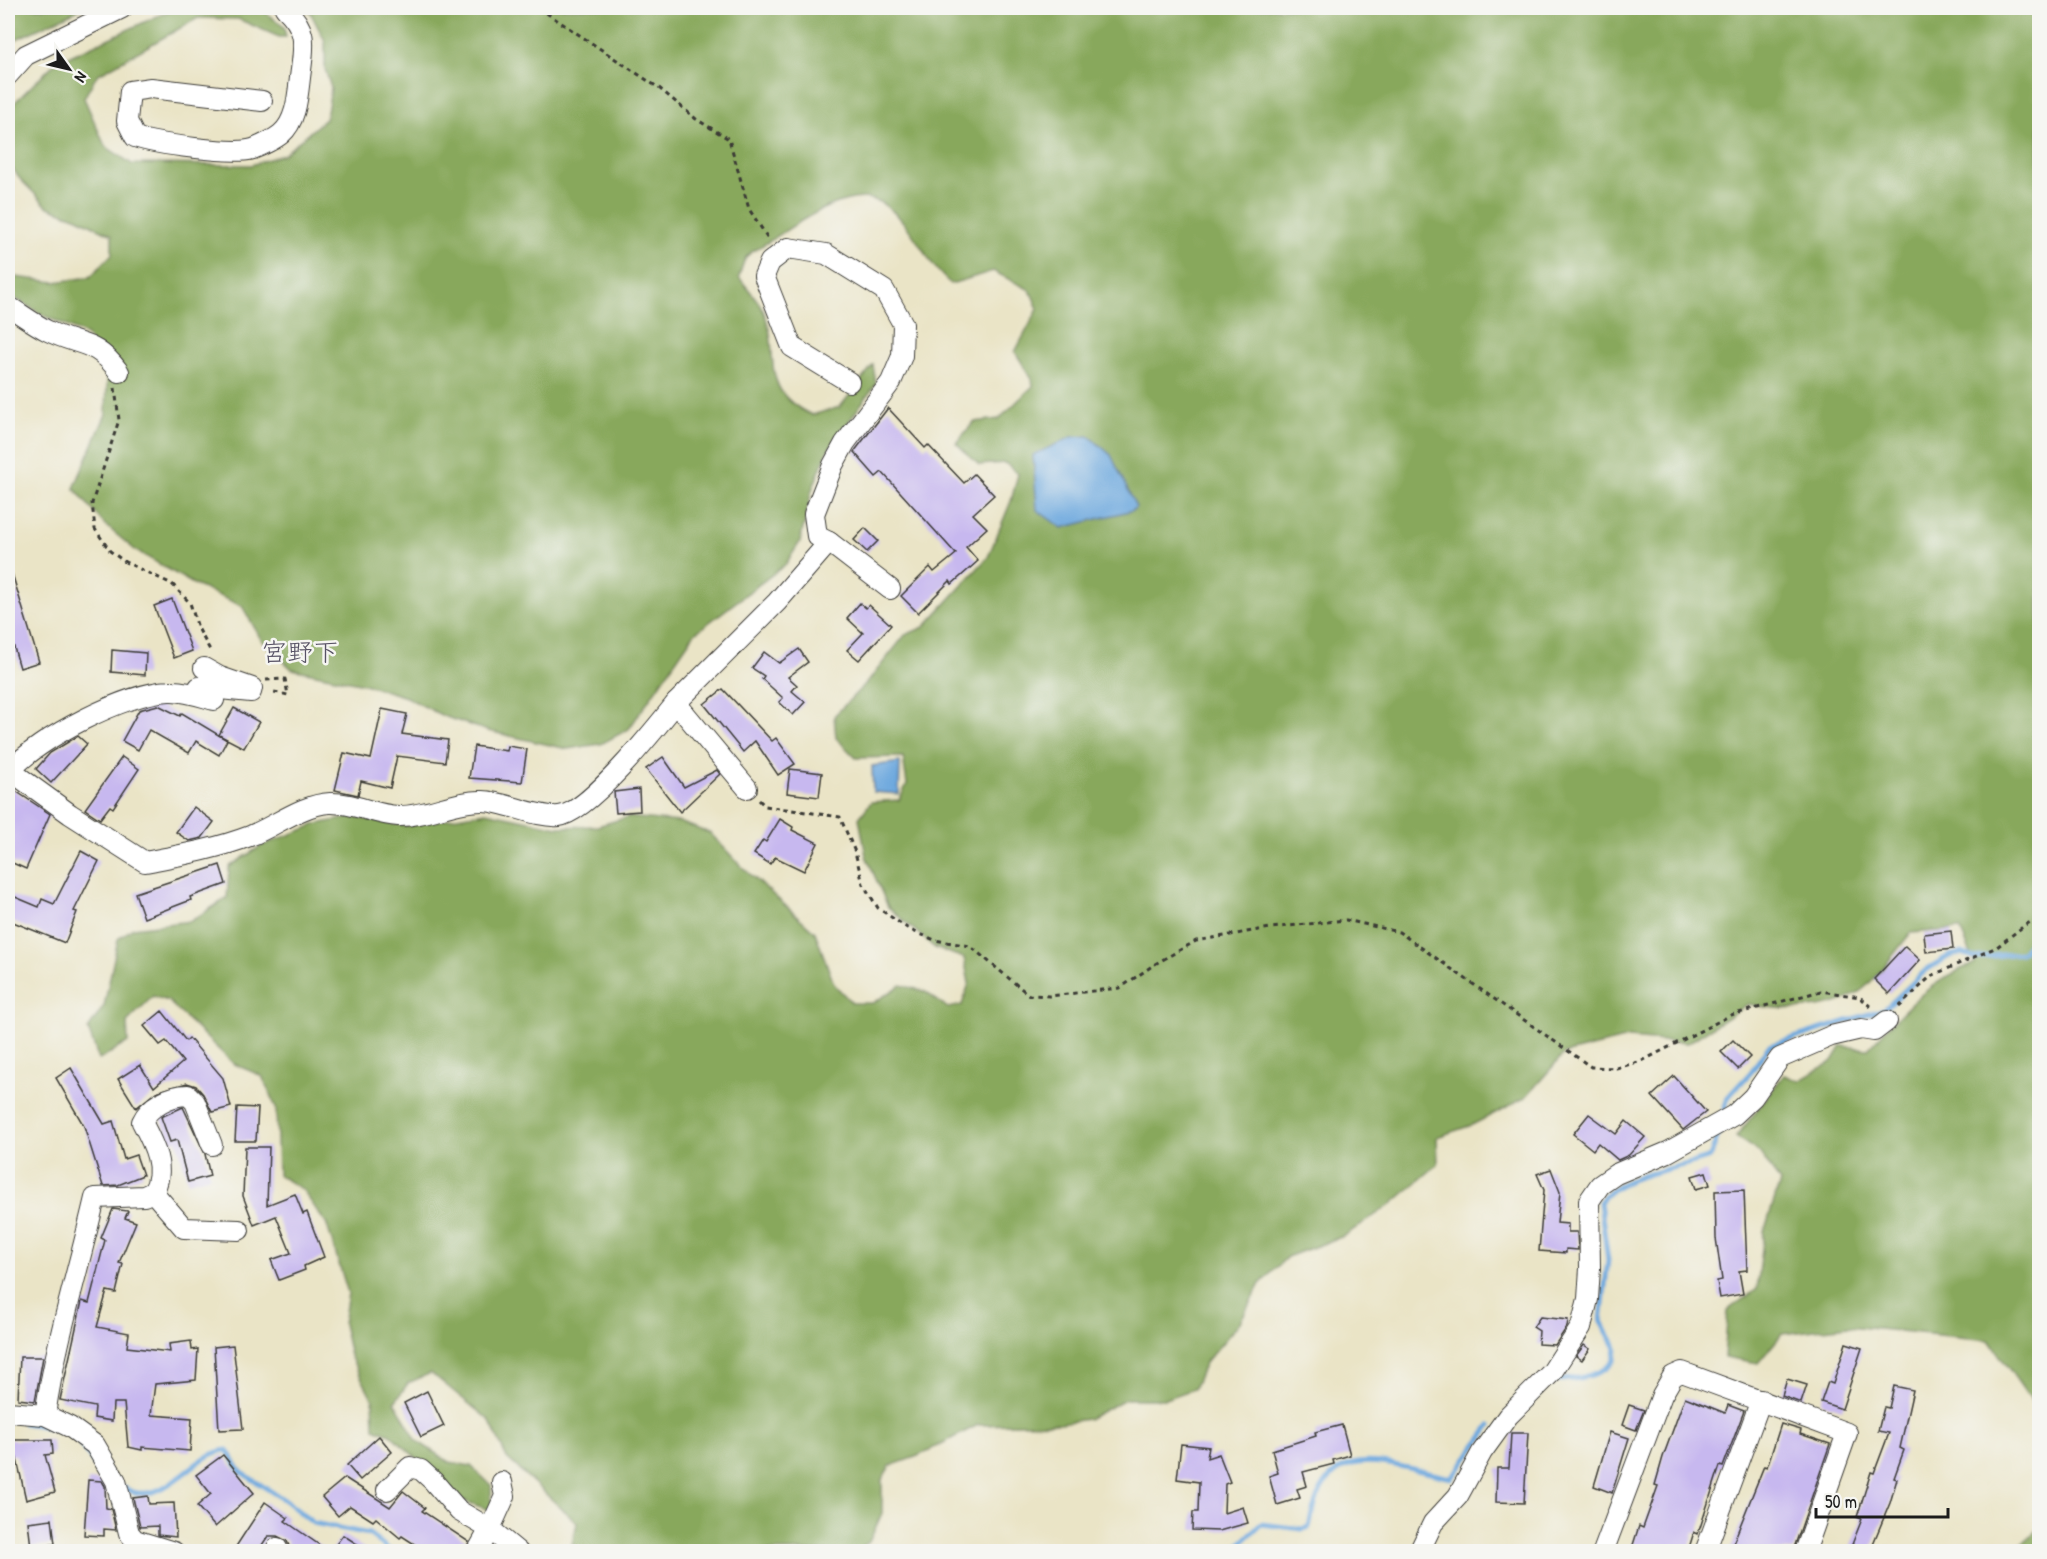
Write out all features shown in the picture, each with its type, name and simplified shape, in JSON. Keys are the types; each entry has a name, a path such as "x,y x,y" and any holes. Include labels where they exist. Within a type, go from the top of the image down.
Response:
{"street":[{"path":"8,75 26,55 122,8"},
{"path":"262,101 151,88 130,91 127,121 135,137 152,143 252,150 282,134 293,117 304,49 302,28 285,8"},
{"path":"849,382 792,347 764,276 778,254 788,248 826,254 884,290 903,324 902,356 891,382 845,442 814,514 817,537 829,542 890,590"},
{"path":"8,306 49,331 97,348 108,356 119,372"},
{"path":"214,700 171,690 140,695 93,715 35,748 9,770 70,814 145,862 199,852 251,836 307,809 330,803 399,816 481,801 516,806 542,815 560,816 580,804 642,746 676,704 777,602 829,542"},
{"path":"209,663 220,677 252,688 255,685"},
{"path":"195,695 200,685 255,685"},
{"path":"676,704 747,788"},
{"path":"1419,1551 1433,1523 1458,1496 1482,1452 1502,1425 1552,1372 1581,1327 1588,1299 1589,1201 1600,1185 1616,1174 1668,1152 1734,1115 1753,1097 1780,1058 1831,1036 1861,1029 1874,1031 1887,1021"},
{"path":"45,1415 51,1371 95,1198 144,1196 153,1192 159,1181 153,1145 142,1122 147,1111 177,1095 188,1095 195,1102 212,1145"},
{"path":"153,1192 184,1228 239,1230"},
{"path":"1603,1551 1662,1395 1673,1376 1682,1372 1847,1433 1805,1551"},
{"path":"1705,1551 1761,1400"},
{"path":"8,1412 45,1415 70,1427 95,1445 113,1474 132,1546 174,1551"},
{"path":"387,1490 410,1467 421,1470 459,1511 490,1529 518,1551"},
{"path":"477,1551 505,1496 502,1482"}],"path":[{"path":"539,8 659,88 696,119 729,139 749,209 778,254"},
{"path":"119,372 114,391 119,420 104,473 92,503 95,529 110,551 125,562 172,584 190,603 209,663"},
{"path":"285,679 288,695 271,691 255,685 285,679"},
{"path":"747,788 765,806 840,817 855,852 863,884 878,908 918,933 935,940 970,946 1029,995 1049,996 1120,988 1196,941 1270,928 1346,920 1399,932 1591,1067 1616,1068 1642,1061 1731,1014 1821,991 1860,997 1887,1021 1931,976 1997,947 2025,925 2040,917"}],"green space":[{"path":"8,8 83,8 8,43"},
{"path":"175,8 254,8 262,10 284,27 286,37 279,37 238,19 198,18 97,75 84,98 105,146 132,164 251,165 284,154 326,118 331,88 325,69 325,41 310,12 303,8 2039,8 2039,1412 1989,1340 1848,1326 1782,1334 1758,1363 1724,1357 1728,1310 1757,1289 1764,1232 1780,1182 1760,1153 1736,1137 1784,1075 1799,1081 1833,1061 1842,1046 1868,1049 1904,1010 1928,989 1975,963 1960,929 1911,933 1870,983 1851,997 1838,1002 1792,1009 1748,1004 1688,1043 1628,1038 1564,1054 1525,1098 1472,1125 1437,1137 1438,1164 1393,1203 1344,1236 1287,1257 1260,1284 1240,1322 1205,1363 1194,1389 1165,1399 1125,1399 1088,1419 1060,1423 978,1425 918,1456 890,1466 882,1479 882,1513 869,1542 856,1551 583,1551 572,1544 577,1523 507,1458 489,1420 431,1373 408,1383 395,1402 417,1441 449,1462 471,1466 491,1485 492,1511 462,1500 390,1434 374,1428 373,1400 350,1356 343,1324 348,1293 327,1225 302,1189 278,1175 276,1108 262,1076 234,1064 168,1001 153,996 127,1022 128,1042 99,1060 88,1029 104,1006 118,939 133,928 191,921 227,898 229,867 261,846 317,824 353,817 405,826 486,812 558,827 597,826 628,817 679,822 710,833 741,866 815,932 834,984 852,1003 873,1003 901,985 924,991 948,1008 962,1005 969,983 964,958 935,948 888,907 866,856 859,818 871,802 899,800 907,784 903,757 856,758 836,738 834,716 870,679 905,635 924,627 988,557 1011,501 1018,474 1005,463 979,465 956,443 974,422 999,419 1033,386 1032,379 1015,352 1038,309 1030,290 993,271 951,284 933,265 911,232 894,212 870,199 840,202 825,208 747,256 739,277 762,308 771,340 776,381 794,405 812,415 840,407 873,365 876,384 828,450 812,490 800,542 786,564 694,634 629,729 601,744 567,749 488,731 443,716 406,697 364,684 292,669 262,641 242,606 195,585 135,550 104,524 74,488 106,414 107,379 87,335 43,315 8,294 8,276 55,282 90,277 112,254 112,235 78,218 48,207 20,179 8,162 8,109 55,63"},
{"path":"2039,1529 2039,1551 2013,1551"}],"water":[{"path":"1089,436 1111,455 1136,507 1133,510 1062,528 1037,510 1033,455 1072,437"},
{"path":"900,762 899,794 873,792 872,766"}],"building":[{"path":"888,408 925,448 928,445 964,483 974,474 994,495 973,514 987,528 966,547 978,561 952,584 950,581 918,613 901,596 930,567 934,572 956,554 882,472 876,477 854,452"},
{"path":"865,528 878,541 867,552 854,540"},
{"path":"11,570 39,662 20,668 8,627 8,571"},
{"path":"172,599 192,651 174,658 154,606"},
{"path":"860,603 866,608 869,605 891,625 859,660 847,650 863,633 847,618"},
{"path":"799,649 808,662 788,677 797,685 792,691 805,702 793,715 779,702 783,698 762,679 764,676 752,668 764,652 779,663"},
{"path":"112,650 146,653 145,675 111,672"},
{"path":"723,689 772,741 776,738 795,764 778,775 755,741 743,752 704,704"},
{"path":"158,705 180,716 182,713 227,740 219,755 196,741 189,753 149,730 138,750 122,741 139,710"},
{"path":"234,708 259,722 244,748 219,735"},
{"path":"382,709 407,714 402,734 448,740 445,762 397,756 390,788 361,781 358,795 335,790 344,753 371,759"},
{"path":"78,736 87,744 51,783 36,769 50,753"},
{"path":"474,746 507,751 508,746 527,749 522,782 469,778"},
{"path":"122,757 139,769 113,808 110,806 100,819 85,809"},
{"path":"663,757 684,787 717,770 720,774 680,812 646,769"},
{"path":"790,769 822,773 819,797 787,793"},
{"path":"8,786 50,814 26,869 8,861"},
{"path":"639,789 640,811 616,813 614,792"},
{"path":"194,807 214,822 202,838 189,841 176,832"},
{"path":"780,819 793,827 792,830 818,843 804,871 775,857 770,864 754,854 763,840 766,842"},
{"path":"81,851 99,861 74,911 77,912 65,943 8,920 8,894 39,907 42,899 54,904"},
{"path":"220,865 226,884 144,918 135,893"},
{"path":"1951,931 1953,949 1926,952 1924,934"},
{"path":"1905,946 1920,960 1889,994 1874,979"},
{"path":"162,1011 186,1041 189,1038 223,1078 231,1107 212,1112 203,1094 196,1086 187,1083 156,1092 136,1108 118,1079 140,1065 154,1087 183,1062 166,1041 160,1045 144,1026"},
{"path":"1733,1040 1750,1057 1738,1069 1721,1052"},
{"path":"71,1068 104,1124 113,1121 124,1159 136,1155 143,1175 118,1185 103,1186 84,1126 56,1078"},
{"path":"1674,1076 1706,1112 1683,1130 1652,1096"},
{"path":"183,1107 205,1154 210,1176 188,1182 177,1140 170,1142 161,1117"},
{"path":"237,1107 258,1108 256,1141 235,1141"},
{"path":"1589,1114 1616,1134 1626,1121 1645,1137 1629,1155 1618,1160 1598,1143 1593,1150 1573,1134"},
{"path":"245,1147 269,1147 267,1205 295,1194 303,1214 307,1212 324,1257 304,1266 305,1270 279,1280 271,1260 291,1253 276,1216 254,1225 243,1196"},
{"path":"1551,1169 1560,1192 1557,1223 1568,1224 1568,1232 1577,1232 1578,1250 1566,1249 1566,1253 1539,1251 1544,1190 1537,1174"},
{"path":"1706,1172 1710,1185 1696,1189 1692,1176"},
{"path":"1744,1190 1747,1270 1739,1271 1743,1294 1720,1298 1717,1281 1722,1280 1716,1238 1715,1191"},
{"path":"113,1209 128,1211 125,1218 136,1222 119,1263 123,1264 116,1293 107,1291 97,1327 129,1333 127,1347 170,1352 169,1344 191,1341 192,1350 198,1349 196,1380 155,1384 151,1415 192,1418 190,1451 142,1447 142,1450 128,1447 124,1403 113,1403 112,1421 94,1418 95,1407 60,1400 82,1301 89,1303 105,1240 101,1238"},
{"path":"1540,1317 1568,1320 1567,1327 1555,1345 1538,1344 1539,1331 1533,1327"},
{"path":"1846,1343 1862,1348 1842,1409 1821,1402 1828,1382 1833,1384"},
{"path":"233,1345 243,1429 219,1430 214,1347"},
{"path":"1584,1345 1590,1349 1582,1360 1576,1356"},
{"path":"20,1357 43,1357 35,1401 18,1399"},
{"path":"1787,1379 1807,1385 1801,1403 1782,1396"},
{"path":"1894,1386 1913,1390 1900,1448 1904,1450 1894,1478 1897,1479 1890,1503 1870,1551 1864,1551 1851,1547 1862,1519 1857,1517 1871,1472 1874,1473 1889,1433 1878,1431 1884,1407 1889,1408"},
{"path":"427,1391 444,1426 421,1437 404,1403"},
{"path":"1685,1397 1725,1413 1728,1405 1744,1411 1723,1467 1720,1466 1698,1534 1694,1532 1688,1551 1644,1551 1632,1548 1639,1526 1643,1528 1658,1486 1655,1485 1663,1457"},
{"path":"1629,1405 1644,1410 1636,1430 1622,1425"},
{"path":"1781,1424 1801,1430 1800,1434 1830,1444 1793,1551 1730,1551 1764,1466 1767,1467"},
{"path":"1342,1425 1350,1455 1333,1460 1334,1464 1303,1472 1307,1486 1297,1489 1300,1498 1277,1505 1269,1476 1278,1473 1272,1450 1316,1436 1315,1432"},
{"path":"1610,1432 1629,1438 1612,1493 1594,1486"},
{"path":"1511,1433 1528,1433 1524,1503 1496,1502 1497,1468 1509,1468"},
{"path":"379,1436 392,1452 360,1480 347,1465"},
{"path":"8,1440 52,1440 53,1454 45,1455 55,1492 26,1500 16,1455 8,1455"},
{"path":"1181,1444 1209,1447 1207,1458 1219,1454 1230,1482 1225,1484 1224,1513 1243,1507 1248,1523 1219,1531 1192,1530 1193,1512 1198,1512 1199,1482 1177,1479"},
{"path":"223,1455 254,1493 215,1527 197,1506 211,1494 196,1475"},
{"path":"345,1478 390,1507 403,1491 425,1508 422,1511 469,1542 465,1551 425,1551 402,1536 400,1538 376,1518 373,1521 350,1506 338,1516 322,1497"},
{"path":"88,1480 102,1481 105,1486 106,1508 111,1509 116,1530 104,1529 104,1536 84,1535"},
{"path":"148,1496 149,1504 174,1503 176,1537 158,1535 158,1526 140,1527 133,1498"},
{"path":"265,1502 288,1518 285,1521 328,1551 291,1551 287,1541 277,1536 268,1536 258,1551 233,1551"},
{"path":"52,1519 55,1544 31,1547 28,1522"},
{"path":"343,1535 368,1551 331,1551"}],"waterway":[{"path":"1723,1115 1728,1097 1751,1072 1769,1046 1885,1009 1926,970 1949,956 1962,953 1975,958 2021,953 2030,942 2040,922"},
{"path":"1552,1380 1594,1374 1609,1366 1614,1360 1616,1348 1601,1321 1608,1260 1600,1202 1609,1192 1635,1178 1710,1157 1721,1127"},
{"path":"24,1423 50,1427"},
{"path":"1217,1552 1238,1546 1261,1524 1302,1529 1309,1527 1318,1497 1330,1478 1344,1467 1362,1462 1382,1463 1452,1478 1490,1426"},
{"path":"81,1445 97,1467"},
{"path":"123,1487 137,1493 151,1492 164,1487 201,1460 214,1453 227,1450 241,1472 286,1501 313,1523 369,1534 392,1552"}],"district":[{"name":"宮野下","path":"300,651"}]}
